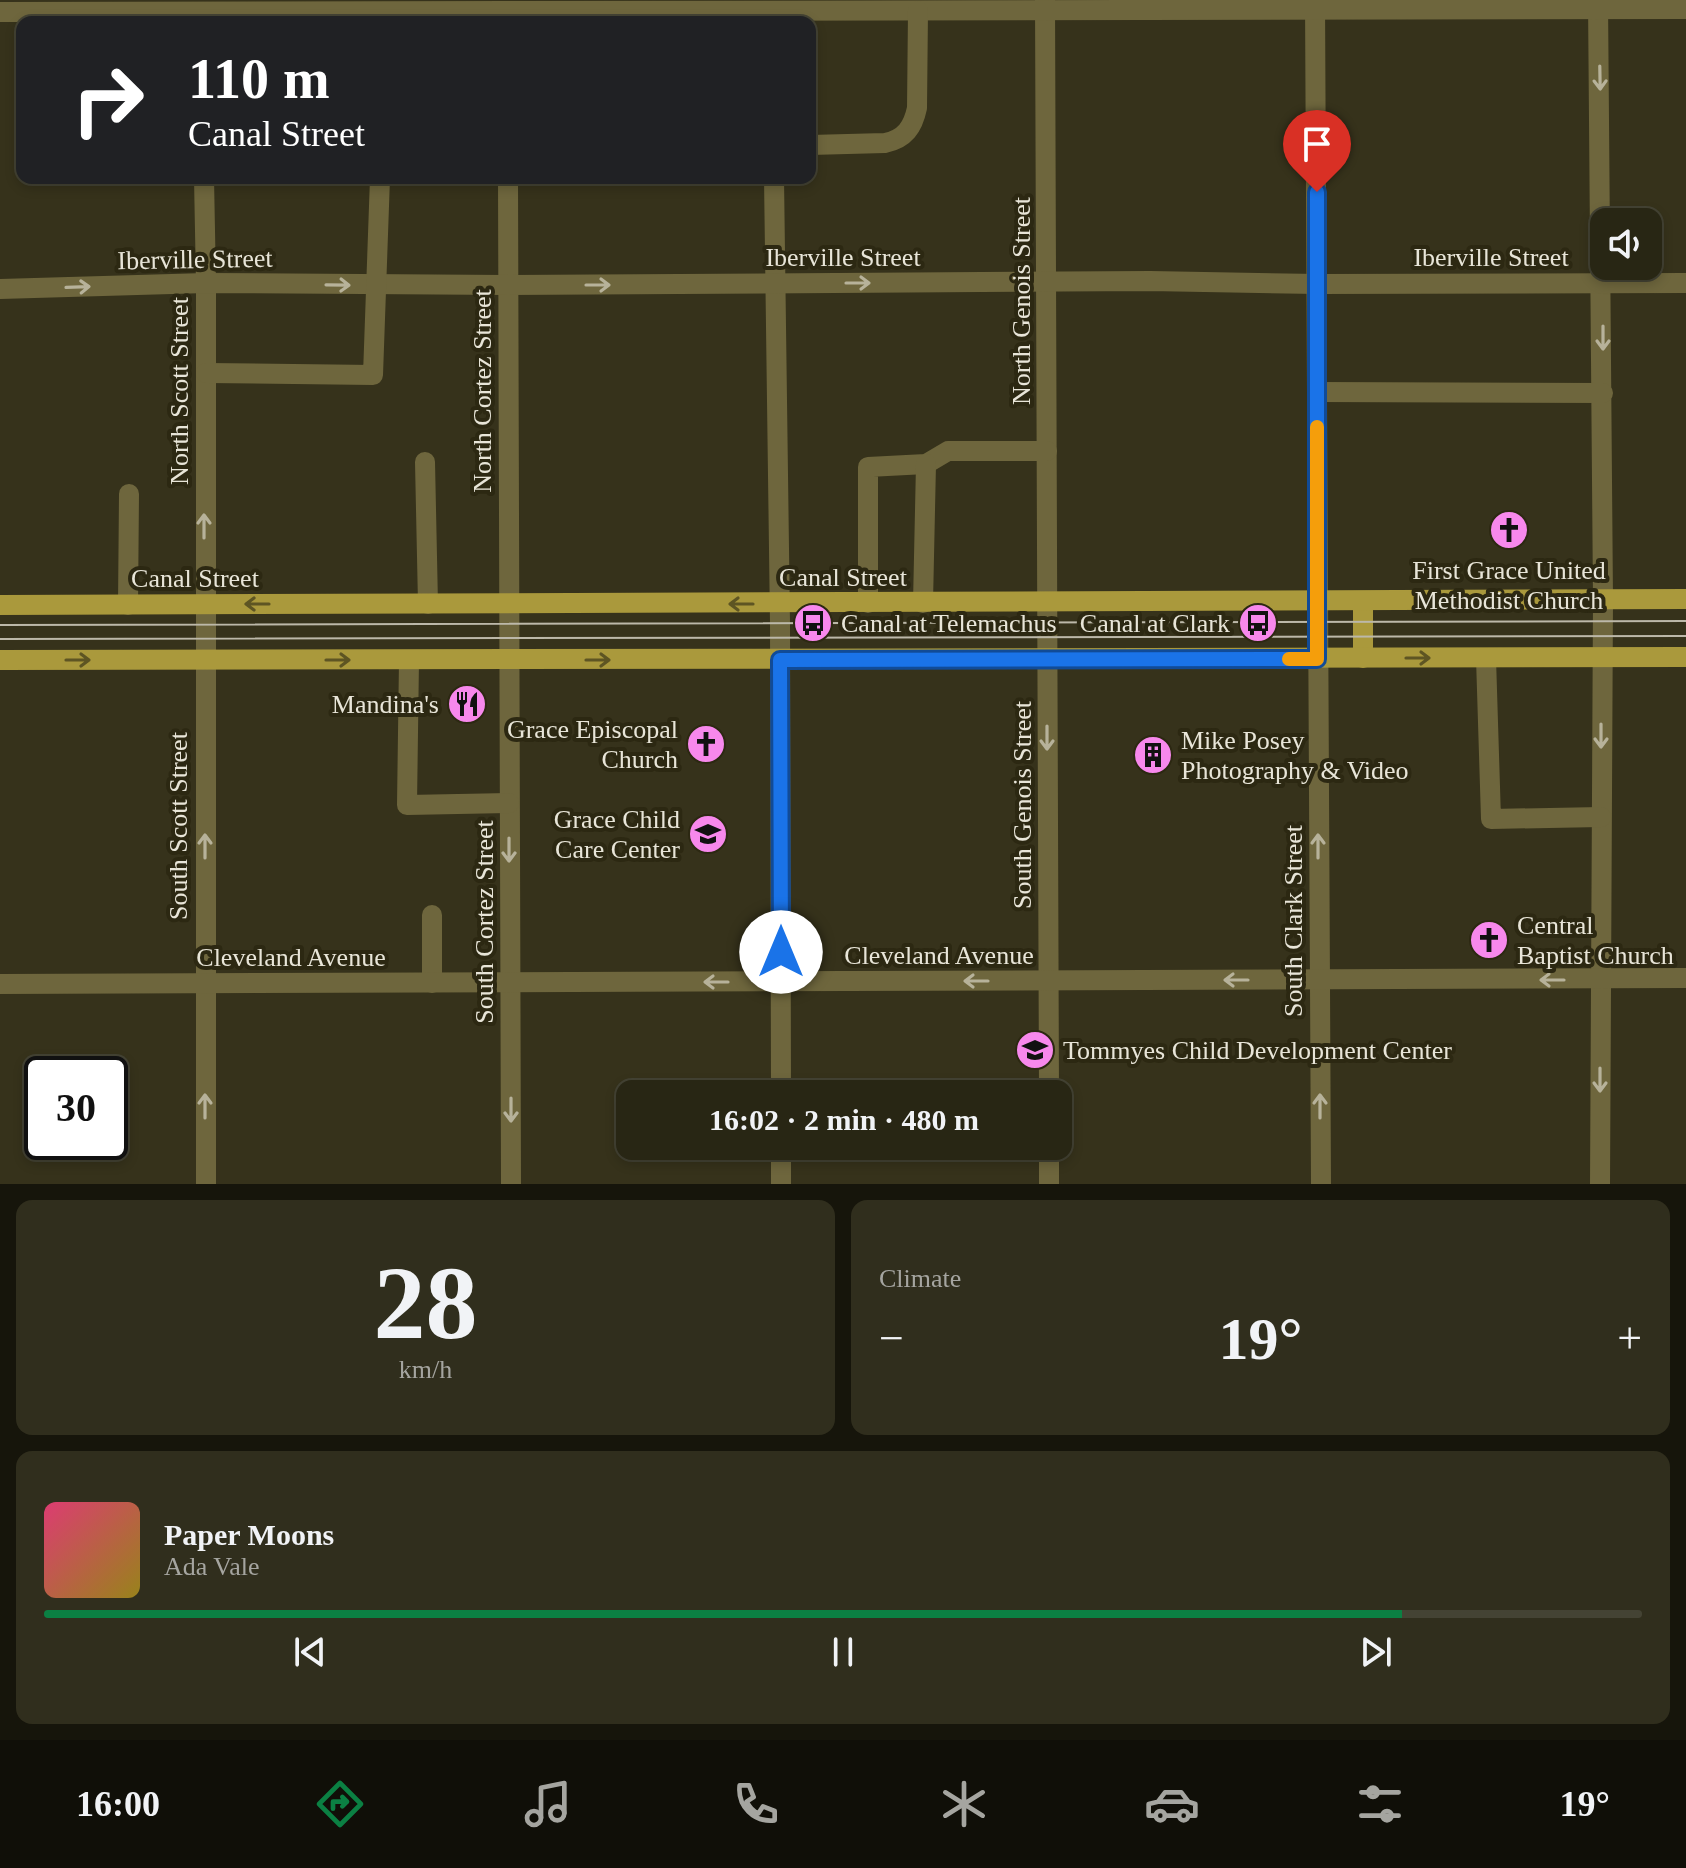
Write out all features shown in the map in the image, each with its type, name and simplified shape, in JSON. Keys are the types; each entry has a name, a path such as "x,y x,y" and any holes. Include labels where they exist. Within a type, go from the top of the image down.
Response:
{"main road":[{"name":"Canal Street","path":"0,605 1686,599"},
{"path":"1363,601 1363,658"},
{"path":"0,660 1686,657"}],"street":[{"path":"1598,4 1603,283 1600,1184"},
{"path":"0,12 918,11 1046,6 1598,4 1686,9"},
{"name":"South Clark Street","path":"1316,5 1316,602 1321,1184"},
{"name":"North Genois Street","path":"1046,6 1046,603"},
{"path":"816,145 885,143 897,141 907,134 917,108 918,11"},
{"name":"North Scott Street","path":"204,184 204,660"},
{"path":"206,373 373,375 380,184"},
{"name":"North Cortez Street","path":"508,184 508,660"},
{"path":"774,184 780,604 781,1080"},
{"name":"Iberville Street","path":"1,285 1686,283"},
{"path":"1317,392 1603,393"},
{"path":"868,603 868,467 926,464 948,451 1047,451"},
{"path":"425,462 428,604"},
{"path":"923,603 926,464"},
{"path":"128,605 129,494"},
{"name":"South Genois Street","path":"1046,603 1049,1080"},
{"path":"1486,658 1491,819 1601,817"},
{"name":"South Scott Street","path":"204,660 206,1184"},
{"path":"409,660 407,805 509,803"},
{"name":"South Cortez Street","path":"508,660 511,1184"},
{"path":"432,915 432,983"},
{"name":"Cleveland Avenue","path":"0,984 1686,978"},
{"path":"781,1160 781,1184"},
{"path":"1049,1160 1049,1184"}],"tram line":[{"path":"0,625 1686,621"},
{"path":"0,639 1686,636"}],"slow traffic":[{"path":"1289,659 1317,659 1317,427"}],"place":[{"name":"First Grace United Methodist Church","path":"1509,530"},
{"name":"Canal at Telemachus","path":"813,623"},
{"name":"Canal at Clark","path":"1258,623"},
{"name":"Mandina's","path":"467,704"},
{"name":"Grace Episcopal Church","path":"706,744"},
{"name":"Mike Posey Photography & Video","path":"1153,755"},
{"name":"Grace Child Care Center","path":"708,834"},
{"name":"Central Baptist Church","path":"1489,940"},
{"name":"Tommyes Child Development Center","path":"1035,1050"}],"route":[{"path":"781,952 780,660 1317,659 1317,192"}]}
